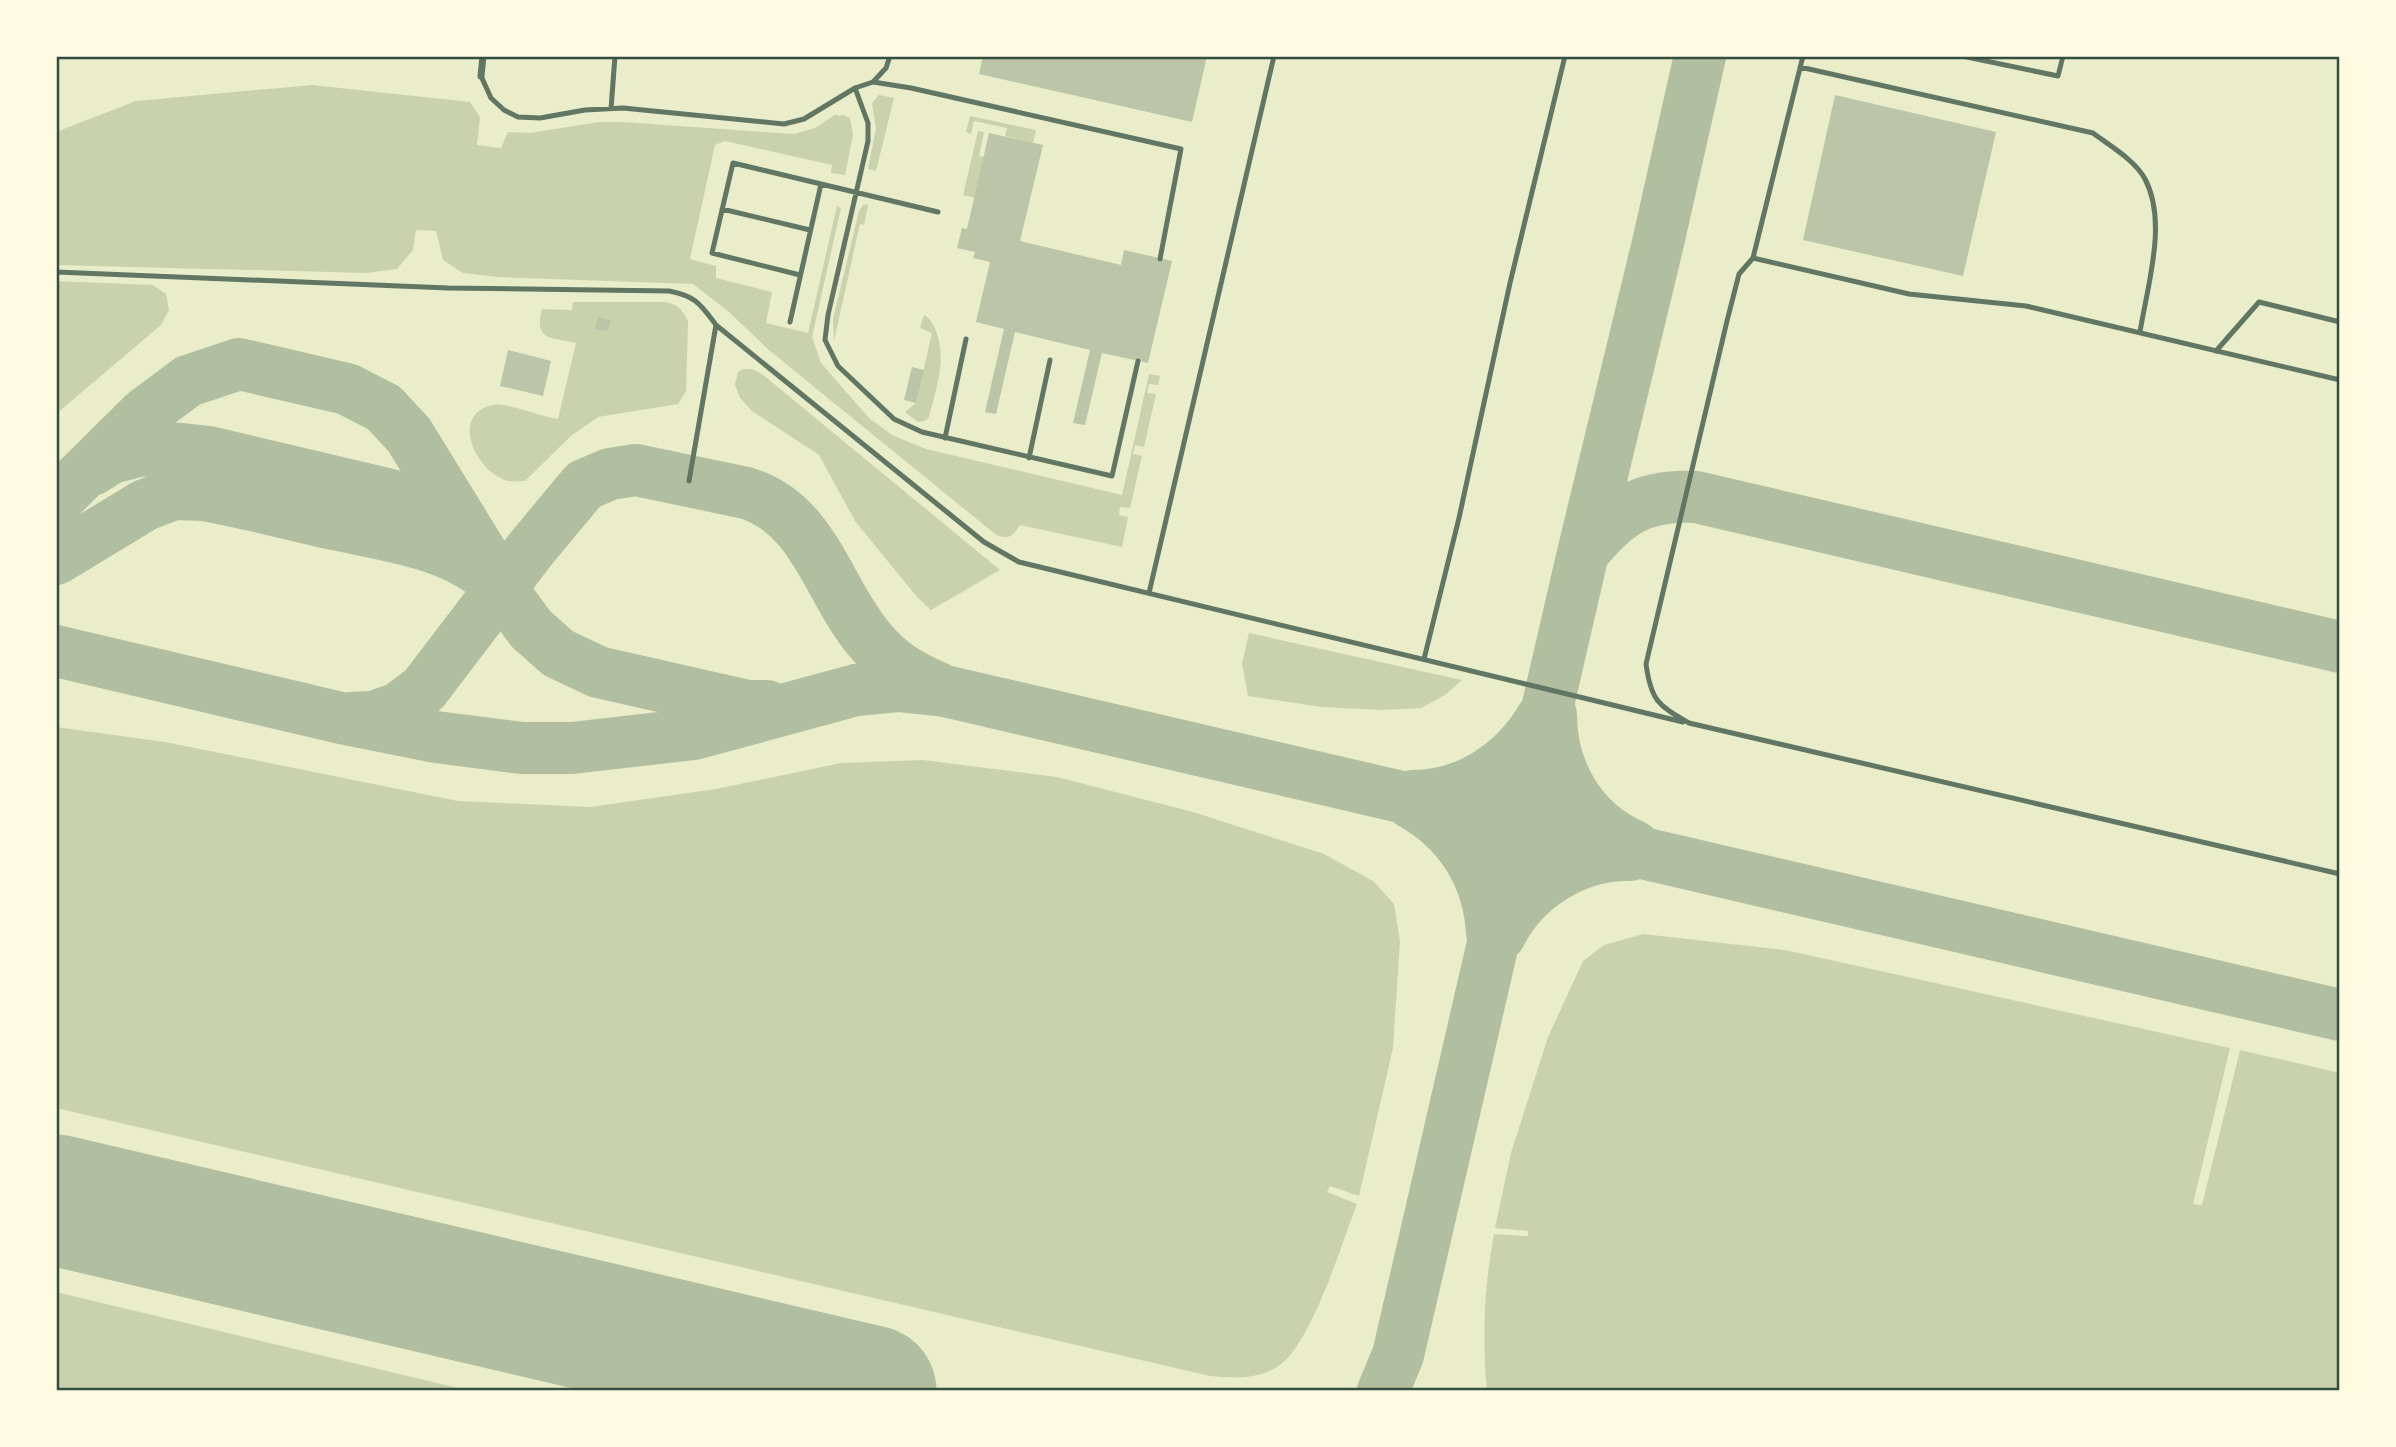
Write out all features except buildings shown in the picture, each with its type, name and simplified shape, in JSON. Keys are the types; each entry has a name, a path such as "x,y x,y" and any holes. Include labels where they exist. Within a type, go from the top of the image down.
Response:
{"street":[{"path":"481,76 483,56"}],"lane":[{"path":"611,108 615,56"},
{"path":"873,82 886,68 890,56"},
{"path":"1149,593 1274,56"},
{"path":"1424,659 1459,518 1510,283 1564,56"},
{"path":"1689,723 1661,706 1649,686 1646,664 1739,274 1753,258 1803,56"},
{"path":"1962,56 2058,76 2063,56"},
{"path":"1800,67 2093,133 2127,159 2145,178 2156,214 2155,238 2140,332"},
{"path":"481,76 491,98 518,117 540,118 585,110 623,108 784,124 804,119 855,88 873,82 911,88 1181,149 1160,259"},
{"path":"855,88 869,123 868,141 828,315 825,340 838,366 894,419 922,432 1112,476 1138,361"},
{"path":"800,275 712,253 733,163 938,212"},
{"path":"790,322 821,184"},
{"path":"722,209 810,230"},
{"path":"1753,258 1909,294 2025,306 2340,380"},
{"path":"56,272 449,288 670,291 687,295 701,306 716,326 984,542 1019,562 1689,723 2340,874"},
{"path":"2216,351 2259,302 2340,322"},
{"path":"689,481 716,326"},
{"path":"945,438 966,339"},
{"path":"1029,458 1050,360"}],"green space":[{"path":"312,85 470,102 480,117 477,145 501,148 508,132 530,133 599,122 794,134 815,128 836,114 850,118 853,135 845,175 831,173 832,165 725,141 715,145 690,259 716,266 716,278 772,292 766,323 808,333 837,206 841,208 812,337 821,363 869,418 892,435 926,449 1122,495 1149,374 1160,376 1158,385 1149,384 1147,393 1156,394 1144,447 1135,445 1133,454 1142,456 1130,508 1120,507 1119,515 1128,517 1122,547 1020,525 1010,536 995,534 770,351 729,312 693,284 497,277 463,273 443,260 436,231 416,230 413,250 397,269 366,273 56,265 56,132 136,101"},
{"path":"879,95 894,98 876,171 868,169 876,128 872,103"},
{"path":"970,116 1036,130 1033,143 1005,136 1007,128 974,121 971,134 966,132"},
{"path":"978,131 984,132 979,156 984,157 975,198 963,195"},
{"path":"868,204 864,225 860,224 834,341 833,319 859,211 863,205"},
{"path":"56,281 153,285 166,294 169,310 161,325 56,414"},
{"path":"573,302 666,302 680,308 688,321 686,391 678,404 598,417 572,435 525,481 508,481 496,476 477,455 470,431 472,419 480,410 499,405 558,419 576,343 546,336 540,327 540,319 542,309 572,310"},
{"path":"924,315 936,331 941,353 929,417 918,422 905,412 916,403 932,333 920,328"},
{"path":"752,369 762,374 1000,570 931,610 917,597 855,521 819,455 752,411 740,398 735,384 738,372"},
{"path":"1249,633 1462,680 1445,695 1421,708 1381,710 1321,707 1248,696 1242,664"},
{"path":"56,727 165,742 458,801 590,807 716,789 841,763 923,760 1057,777 1193,812 1324,854 1373,881 1394,904 1400,941 1393,1048 1359,1196 1330,1186 1327,1192 1357,1204 1313,1317 1290,1356 1277,1367 1253,1376 1210,1376 56,1108"},
{"path":"1643,934 1785,950 2230,1048 2193,1204 2202,1205 2240,1050 2340,1073 2340,1391 1487,1391 1485,1312 1494,1234 1528,1236 1528,1231 1495,1228 1511,1153 1548,1037 1583,961 1604,945"},
{"path":"56,1292 470,1391 56,1391"}],"taxiway":[{"path":"1383,1391 1398,1355 1700,56"},
{"path":"56,501 145,413 188,381 239,364 347,389 384,408 409,435 514,606 531,629 558,653 598,672 748,706 767,706"},
{"path":"92,470 111,458 138,451 173,448 209,452 391,495 431,516 467,543"},
{"path":"350,718 373,717 399,708 424,689 530,550 584,485 610,474 636,470 746,493 769,503 804,535 854,619 877,648 900,668 938,688"},
{"path":"56,559 145,505 174,494 204,495 419,543 461,559 498,585"},
{"path":"1583,553 1607,527 1632,508 1660,499 1696,497 2340,647"},
{"path":"56,651 341,718 436,737 522,748 572,748 694,734 856,690 898,686 945,691 2340,1015"},
{"path":"1551,715 1557,756 1573,793 1599,824 1634,846"},
{"path":"1412,796 1452,790 1488,774 1519,748 1543,716"},
{"path":"1411,803 1444,827 1469,857 1485,893 1492,933"},
{"path":"1500,935 1523,902 1554,876 1591,860 1630,855"}],"runway":[{"path":"56,1200 871,1391"}]}
